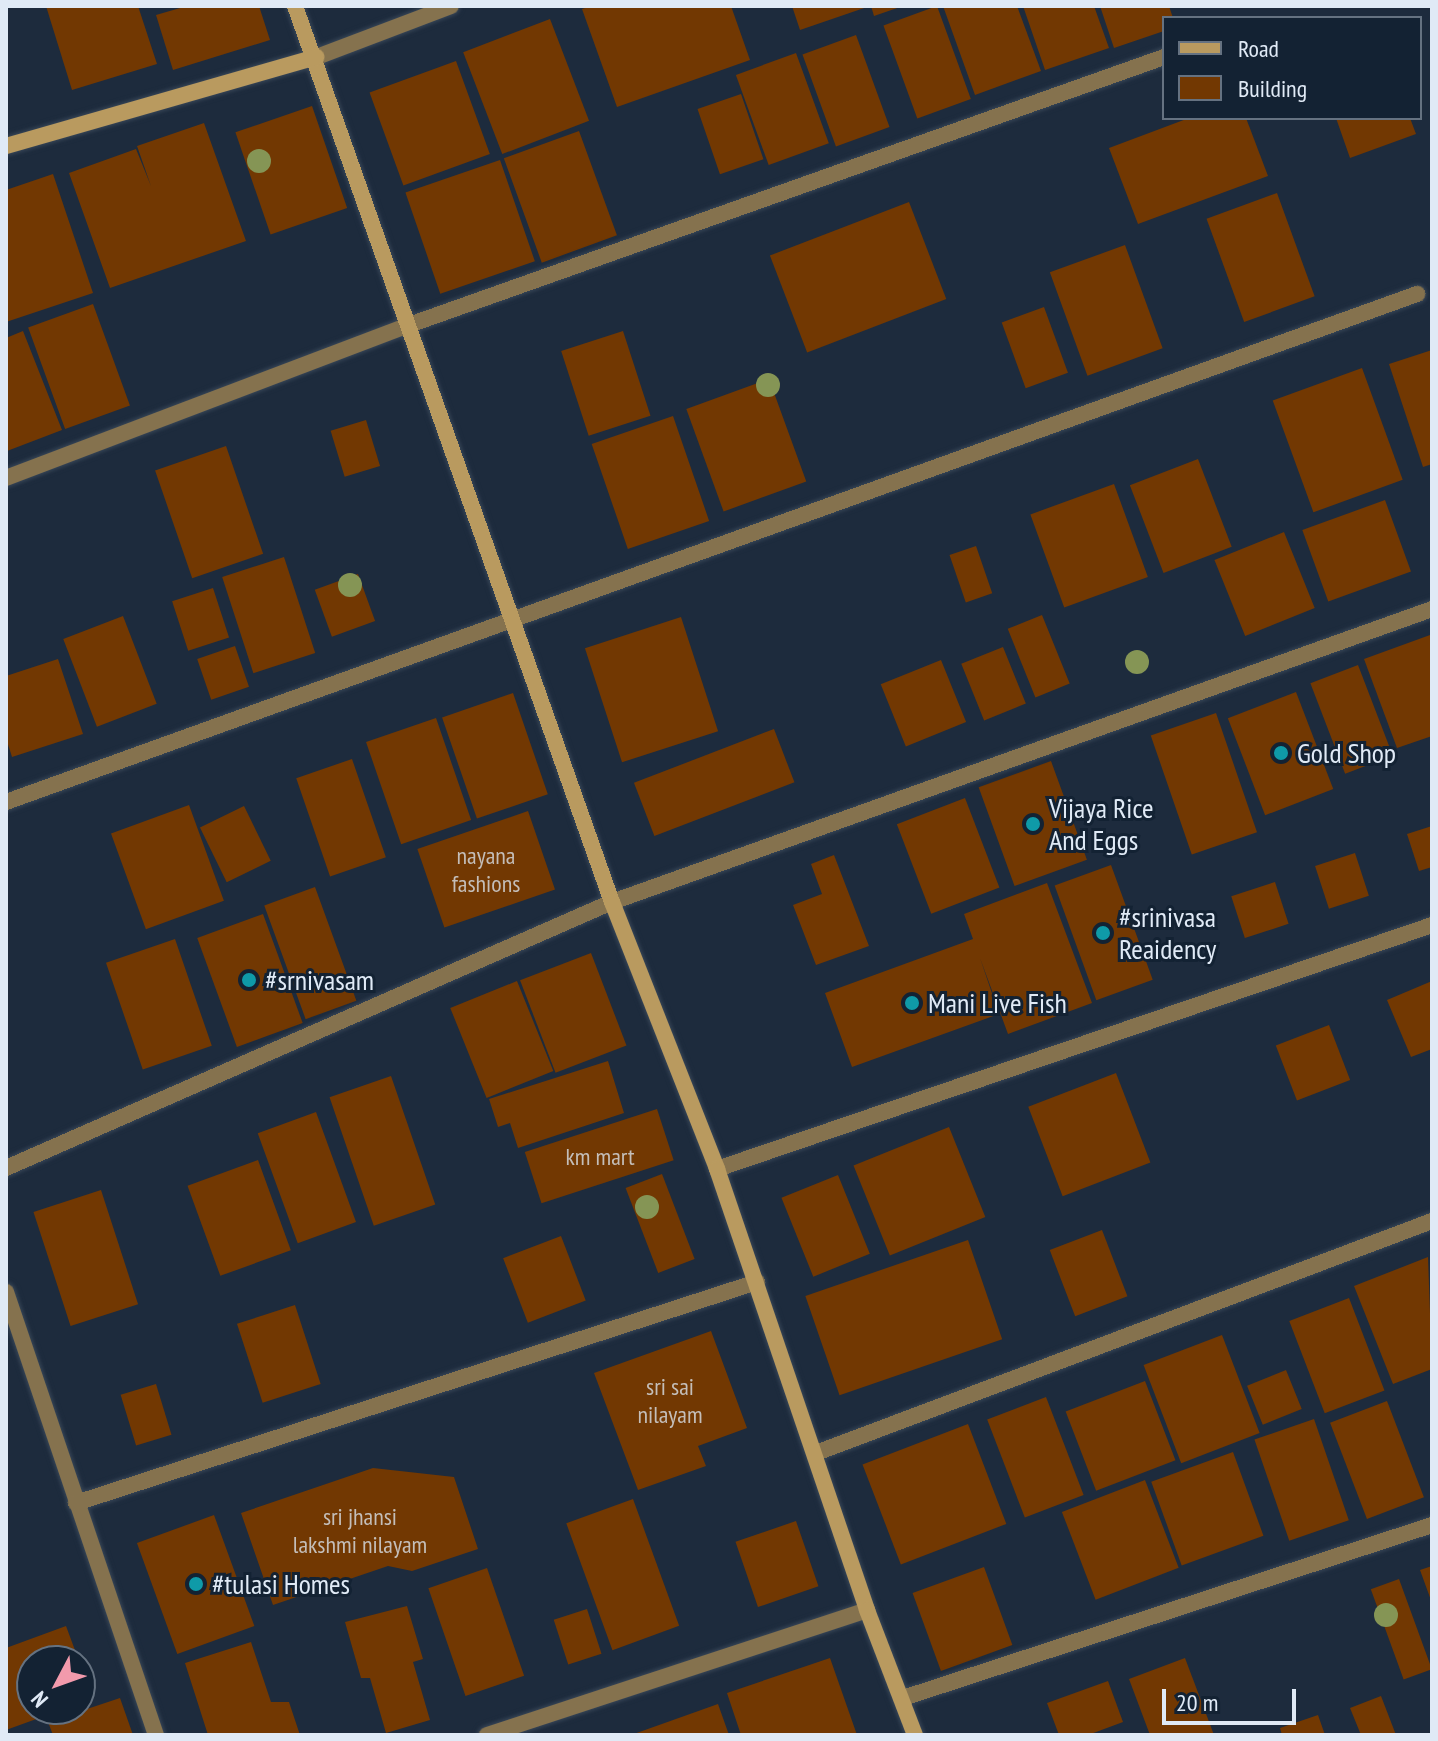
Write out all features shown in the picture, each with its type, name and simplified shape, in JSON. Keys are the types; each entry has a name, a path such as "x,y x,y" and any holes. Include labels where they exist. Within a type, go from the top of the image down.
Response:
{"street":[{"path":"295,6 317,57 612,902 717,1169 867,1610 915,1735"},
{"path":"6,146 317,57 451,6"},
{"path":"6,478 409,325 1162,58"},
{"path":"6,802 511,617 1417,294"},
{"path":"6,1168 612,902 1432,609"},
{"path":"717,1169 1432,925"},
{"path":"816,1453 1432,1221"},
{"path":"76,1503 757,1282"},
{"path":"6,1292 156,1735"},
{"path":"903,1698 1432,1525"},
{"path":"487,1735 867,1610"}],"building":[{"path":"46,6 138,6 157,64 72,90"},
{"path":"187,6 259,6 270,40 173,70 156,15"},
{"path":"592,6 731,6 750,60 617,107 582,9"},
{"path":"792,6 870,6 800,30"},
{"path":"871,6 903,6 874,16"},
{"path":"937,6 971,99 917,119 883,25"},
{"path":"943,6 1017,6 1041,71 975,95"},
{"path":"1023,6 1094,6 1109,48 1045,70"},
{"path":"1100,6 1169,6 1172,16 1162,16 1162,32 1114,48"},
{"path":"550,19 589,121 502,154 463,52"},
{"path":"856,35 890,127 836,147 802,54"},
{"path":"796,53 829,143 769,165 736,75"},
{"path":"456,61 490,154 403,185 370,92"},
{"path":"741,94 763,159 720,174 698,109"},
{"path":"312,106 347,208 271,234 235,132"},
{"path":"1184,120 1247,120 1268,176 1138,224 1109,148"},
{"path":"1337,120 1411,120 1416,134 1350,158"},
{"path":"204,123 246,241 110,288 69,173 136,149 151,186 137,146"},
{"path":"579,131 617,235 542,263 504,158"},
{"path":"500,160 535,261 440,294 405,193"},
{"path":"53,174 93,293 6,322 6,190"},
{"path":"1277,193 1315,296 1244,322 1207,219"},
{"path":"909,202 946,299 807,352 770,255"},
{"path":"1125,245 1163,348 1087,376 1050,272"},
{"path":"93,304 130,405 65,429 28,328"},
{"path":"1044,307 1068,373 1026,388 1002,322"},
{"path":"23,331 62,430 7,451 6,338"},
{"path":"623,331 651,416 589,436 561,351"},
{"path":"1432,350 1432,464 1423,467 1389,364"},
{"path":"1362,368 1403,480 1313,512 1273,400"},
{"path":"769,379 806,481 724,512 686,409"},
{"path":"673,416 709,521 628,549 592,444"},
{"path":"366,420 380,466 345,477 331,431"},
{"path":"226,446 263,554 192,578 155,470"},
{"path":"1198,459 1232,547 1164,573 1130,485"},
{"path":"1114,484 1148,577 1064,607 1030,514"},
{"path":"1385,500 1411,571 1328,602 1302,530"},
{"path":"1284,532 1315,608 1245,636 1214,560"},
{"path":"976,546 992,593 966,602 950,555"},
{"path":"284,557 315,653 253,673 222,577"},
{"path":"358,574 375,621 332,637 315,590"},
{"path":"213,588 229,637 188,651 172,601"},
{"path":"1042,615 1070,684 1035,697 1008,629"},
{"path":"123,616 157,704 97,727 63,639"},
{"path":"681,617 718,731 622,762 585,648"},
{"path":"1430,635 1432,736 1397,748 1364,659"},
{"path":"235,646 249,687 211,700 197,659"},
{"path":"1003,647 1026,704 984,720 961,664"},
{"path":"58,659 83,734 12,757 6,738 6,676"},
{"path":"941,660 966,722 906,746 881,684"},
{"path":"1358,665 1393,756 1345,774 1310,683"},
{"name":"Gold Shop","path":"1296,692 1333,789 1265,815 1228,718"},
{"path":"513,693 548,794 477,819 442,717"},
{"path":"1216,713 1257,832 1192,855 1151,735"},
{"path":"436,718 471,820 401,844 366,742"},
{"path":"774,729 794,782 654,836 634,783"},
{"path":"352,759 386,857 330,877 296,778"},
{"name":"Vijaya Rice And Eggs","path":"1051,761 1087,860 1015,886 979,787"},
{"path":"965,798 999,888 931,914 897,824"},
{"path":"189,805 224,901 146,929 111,833"},
{"path":"244,806 271,861 227,882 200,827"},
{"path":"528,811 555,889 444,928 417,849"},
{"path":"1432,826 1432,867 1419,871 1407,834"},
{"path":"1355,853 1369,896 1329,909 1315,866"},
{"path":"834,855 869,946 816,965 793,905 822,894 811,864"},
{"name":"#srinivasa Reaidency","path":"1111,865 1153,980 1096,1000 1055,886"},
{"path":"1275,882 1289,924 1245,938 1231,896"},
{"path":"1047,883 1092,1003 1008,1034 980,958 999,1014 852,1067 825,993 973,939 964,914"},
{"path":"315,887 356,1001 306,1019 264,905"},
{"name":"#srnivasam","path":"263,914 303,1023 237,1047 197,938"},
{"path":"175,939 212,1046 143,1070 106,963"},
{"path":"591,953 626,1045 556,1073 520,980"},
{"path":"517,981 553,1071 487,1098 450,1008"},
{"path":"1432,981 1432,1049 1411,1057 1387,1000"},
{"path":"1329,1025 1350,1080 1297,1101 1276,1045"},
{"path":"608,1061 624,1113 518,1148 510,1123 498,1127 489,1099"},
{"path":"1116,1073 1150,1163 1063,1196 1028,1107"},
{"path":"391,1076 435,1205 374,1226 330,1097"},
{"path":"657,1109 674,1160 541,1203 525,1152"},
{"path":"316,1112 356,1222 298,1243 258,1133"},
{"path":"949,1127 985,1217 890,1256 854,1166"},
{"path":"258,1160 291,1250 220,1276 188,1186"},
{"path":"662,1174 695,1259 658,1273 626,1188"},
{"path":"838,1175 870,1254 813,1277 781,1198"},
{"path":"101,1190 138,1304 71,1326 33,1212"},
{"path":"1102,1230 1127,1296 1075,1316 1050,1250"},
{"path":"561,1236 586,1300 528,1323 503,1258"},
{"path":"968,1240 1002,1339 840,1395 805,1296"},
{"path":"1428,1257 1432,1369 1393,1384 1354,1286"},
{"path":"1349,1298 1384,1390 1325,1413 1289,1321"},
{"path":"295,1305 321,1384 263,1403 237,1324"},
{"path":"711,1331 747,1428 698,1446 706,1466 638,1490 594,1373"},
{"path":"1222,1335 1260,1433 1181,1463 1144,1365"},
{"path":"1286,1370 1302,1409 1263,1425 1247,1386"},
{"path":"1145,1381 1175,1460 1096,1491 1066,1411"},
{"path":"156,1384 171,1435 136,1446 121,1395"},
{"path":"1046,1397 1084,1495 1025,1518 987,1420"},
{"path":"1387,1401 1424,1497 1367,1519 1330,1423"},
{"path":"1314,1419 1349,1520 1289,1541 1254,1440"},
{"path":"968,1424 1006,1524 901,1564 863,1464"},
{"path":"1233,1452 1263,1536 1182,1565 1151,1482"},
{"path":"373,1468 454,1477 478,1549 412,1571 388,1566 273,1605 241,1513"},
{"path":"1145,1480 1179,1568 1096,1600 1062,1512"},
{"path":"633,1499 679,1626 612,1650 566,1523"},
{"name":"#tulasi Homes","path":"214,1515 254,1626 177,1654 137,1543"},
{"path":"796,1521 818,1586 758,1607 735,1542"},
{"path":"1432,1566 1432,1603 1420,1570"},
{"path":"984,1567 1012,1645 941,1671 913,1593"},
{"path":"487,1568 524,1676 465,1696 428,1588"},
{"path":"1399,1579 1432,1669 1404,1679 1371,1589"},
{"path":"407,1606 423,1659 413,1662 430,1720 386,1733 370,1678 361,1678 345,1622"},
{"path":"587,1609 602,1654 568,1665 554,1620"},
{"path":"66,1626 73,1645 16,1645 16,1725 20,1725 6,1730 6,1648"},
{"path":"251,1642 271,1702 289,1702 300,1735 208,1735 185,1663"},
{"path":"830,1658 857,1735 741,1735 727,1693"},
{"path":"1185,1658 1214,1735 1150,1735 1129,1679"},
{"path":"1108,1681 1123,1722 1088,1735 1059,1735 1047,1703"},
{"path":"1381,1696 1396,1735 1361,1735 1350,1708"},
{"path":"120,1698 133,1735 53,1735 49,1725 96,1725 96,1706"},
{"path":"718,1704 729,1735 631,1735"},
{"path":"1318,1715 1325,1735 1282,1735 1280,1728"}],"place":[{"name":"Gold Shop","path":"1281,753"},
{"name":"Vijaya Rice And Eggs","path":"1033,824"},
{"name":"#srinivasa Reaidency","path":"1103,933"},
{"name":"#srnivasam","path":"249,980"},
{"name":"Mani Live Fish","path":"912,1003"},
{"name":"#tulasi Homes","path":"196,1584"}]}
